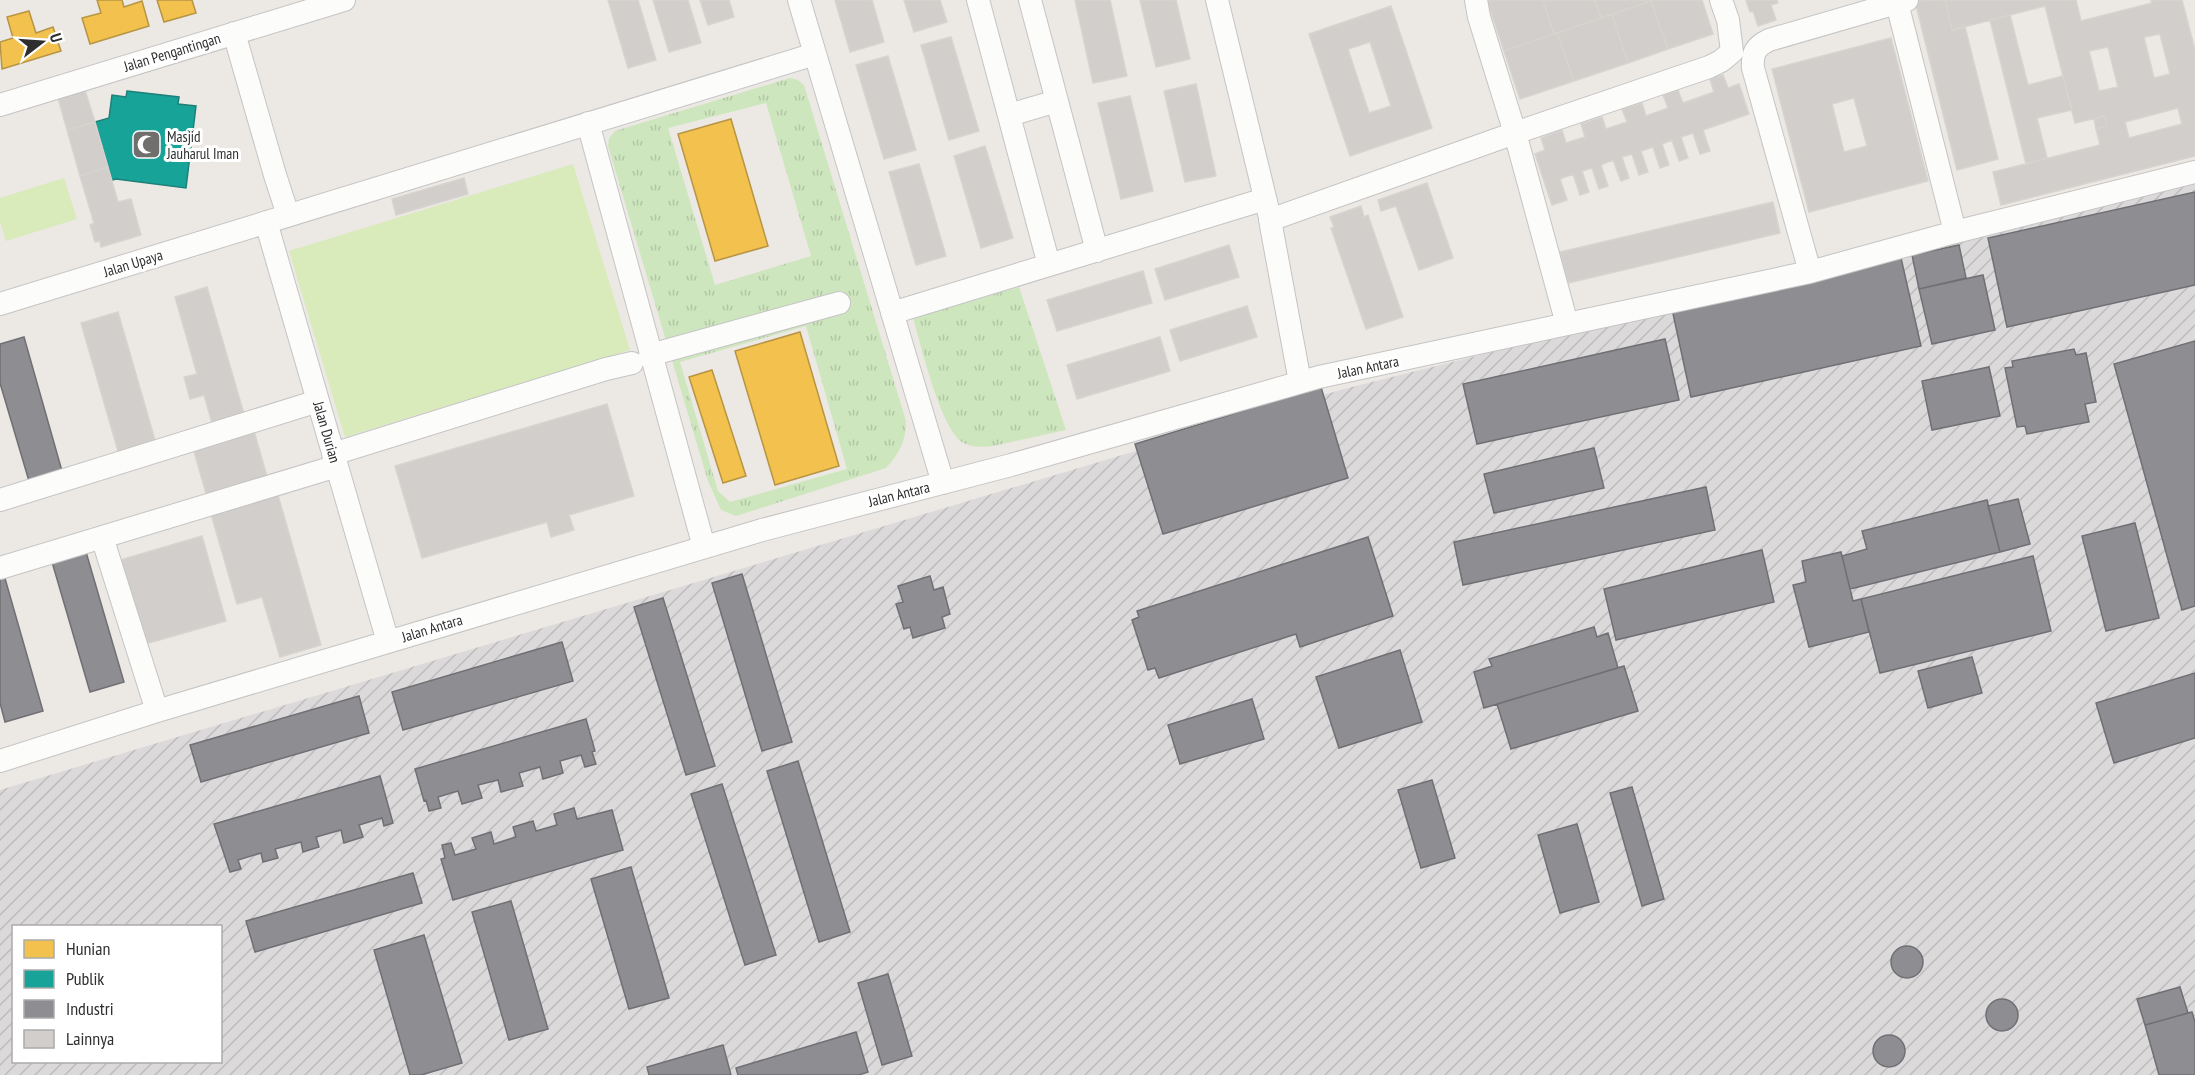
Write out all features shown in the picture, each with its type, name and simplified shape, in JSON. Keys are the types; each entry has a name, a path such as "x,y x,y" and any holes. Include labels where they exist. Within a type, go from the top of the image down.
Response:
{"street":[{"name":"Jalan Pengantingan","path":"0,105 344,0"},
{"path":"799,0 943,483"},
{"path":"978,0 1049,265"},
{"path":"1030,0 1097,251"},
{"path":"1217,0 1268,210 1300,382"},
{"path":"1476,0 1567,324"},
{"path":"892,313 1097,251 1268,210 1515,133 1709,68 1732,52 1732,40 1721,0"},
{"path":"1810,272 1753,68 1752,54 1759,45 1769,40 1902,2 1956,232"},
{"path":"234,33 288,215"},
{"name":"Jalan Upaya","path":"0,304 815,54"},
{"path":"1009,115 1056,101"},
{"path":"588,123 641,359 704,547"},
{"name":"Jalan Antara","path":"0,761 157,711 704,547 1011,465 1300,382 1810,272 1956,232 2195,172"},
{"name":"Jalan Durian","path":"266,222 388,642"},
{"path":"0,568 102,537 595,372 839,303"},
{"path":"0,500 318,401"},
{"path":"102,537 157,711"}],"shaded area":[{"path":"2195,176 2195,1075 0,1075 0,790 1340,390"}],"green space":[{"path":"790,78 804,85 906,421 901,447 886,468 736,516 721,510 708,481 608,146 609,138 615,131","holes":["766,103 811,256 715,285 668,128","806,326 847,469 730,502 718,491 680,362"]},
{"path":"573,164 630,350 345,437 289,251"},
{"path":"64,178 77,219 6,241 0,222 0,198"},
{"path":"1019,287 1066,430 993,446 969,445 962,442 946,420 932,385 913,318"}],"building: Hunian":[{"path":"97,0 122,0 124,7 142,1 149,26 90,44 82,18 101,13"},
{"path":"157,0 192,0 196,13 164,22"},
{"path":"29,11 36,33 53,27 61,51 2,69 0,42 13,38 7,17"},
{"path":"731,119 768,246 715,261 678,134"},
{"path":"800,332 839,466 775,485 735,351"},
{"path":"712,370 746,476 723,483 689,377"}],"building: Publik":[{"name":"Masjid Jauharul Iman","path":"127,91 179,97 178,104 196,106 186,188 112,180 95,122 109,118 112,95 126,97"}],"building: Industri":[{"path":"2195,192 2195,285 2007,327 1988,238"},
{"path":"1959,245 1966,278 1919,289 1912,255"},
{"path":"1901,258 1921,346 1691,397 1672,309"},
{"path":"1983,275 1995,330 1932,344 1919,289"},
{"path":"24,337 62,471 29,481 0,383 0,344"},
{"path":"1665,339 1679,400 1477,444 1463,384"},
{"path":"2195,341 2195,606 2182,610 2114,364"},
{"path":"2074,349 2076,355 2086,353 2096,402 2085,404 2089,422 2027,434 2025,426 2017,427 2005,368 2013,367 2012,361"},
{"path":"1989,367 2000,416 1932,430 1922,381"},
{"path":"1321,387 1348,478 1163,534 1135,444"},
{"path":"1594,448 1604,488 1494,513 1484,474"},
{"path":"1706,487 1715,530 1463,585 1454,542"},
{"path":"2018,499 2030,544 2000,552 1988,506"},
{"path":"1987,500 2000,552 1850,589 1842,556 1867,549 1862,531"},
{"path":"2135,523 2159,618 2106,631 2082,536"},
{"path":"1368,537 1393,616 1300,647 1296,634 1159,678 1155,668 1148,670 1132,620 1139,617 1137,611"},
{"path":"1762,550 1774,602 1616,640 1604,589"},
{"path":"86,552 124,682 90,692 52,562"},
{"path":"1841,552 1853,601 1861,599 1869,632 1809,647 1793,585 1806,582 1802,561"},
{"path":"2033,556 2051,631 1880,673 1861,599"},
{"path":"742,574 792,742 762,751 712,583"},
{"path":"4,575 43,711 5,722 0,703 0,576"},
{"path":"930,576 934,590 943,587 950,614 942,617 945,628 913,638 910,627 904,629 896,604 903,602 898,586"},
{"path":"663,598 715,766 686,775 634,607"},
{"path":"1594,627 1597,637 1608,633 1618,668 1484,708 1474,672 1492,666 1489,659"},
{"path":"562,642 573,681 403,730 392,692"},
{"path":"1400,650 1422,722 1339,748 1316,677"},
{"path":"1972,657 1982,693 1928,708 1918,671"},
{"path":"1624,666 1638,711 1511,749 1497,704"},
{"path":"2195,673 2195,738 2114,763 2096,703"},
{"path":"359,696 369,733 201,782 190,745"},
{"path":"1252,699 1264,739 1180,764 1168,725"},
{"path":"586,719 595,751 592,752 596,764 585,767 581,755 560,761 563,773 543,779 540,767 519,773 523,786 501,792 498,780 478,785 482,798 462,804 458,791 438,797 441,808 429,811 415,769"},
{"path":"798,761 850,932 819,942 767,771"},
{"path":"380,776 393,823 384,826 382,818 359,825 363,837 344,843 341,830 316,837 319,847 303,852 301,842 275,849 278,858 263,862 261,853 238,860 241,869 230,872 214,824"},
{"path":"1432,780 1455,858 1421,868 1398,790"},
{"path":"722,784 776,955 745,965 691,794"},
{"path":"1632,787 1664,899 1642,906 1610,793"},
{"path":"574,808 577,819 612,810 623,850 453,900 441,859 445,858 442,845 451,843 455,855 476,849 472,838 491,832 494,844 516,837 513,827 533,821 536,831 557,825 554,814"},
{"path":"1577,824 1599,902 1560,913 1538,835"},
{"path":"631,867 669,998 629,1009 591,879"},
{"path":"413,873 422,903 255,952 246,921"},
{"path":"511,901 548,1029 509,1040 472,912"},
{"path":"424,935 462,1063 421,1075 410,1075 374,950"},
{"path":"1907,946 1919,950 1923,962 1919,974 1907,978 1895,974 1891,962 1895,950"},
{"path":"888,974 912,1056 882,1065 858,983"},
{"path":"2180,987 2188,1013 2145,1025 2137,999"},
{"path":"2002,999 2014,1003 2018,1015 2014,1027 2002,1031 1990,1027 1986,1015 1990,1003"},
{"path":"2192,1012 2195,1022 2195,1075 2159,1075 2145,1025"},
{"path":"856,1032 868,1072 859,1075 738,1075 736,1068"},
{"path":"1889,1035 1901,1039 1905,1051 1901,1063 1889,1067 1877,1063 1873,1051 1877,1039"},
{"path":"723,1045 731,1075 649,1075 647,1067"}],"building: Lainnya":[{"path":"608,0 638,0 656,60 628,68"},
{"path":"653,0 688,0 701,43 669,52"},
{"path":"700,0 729,0 734,17 708,25"},
{"path":"835,0 872,0 884,42 850,52"},
{"path":"904,0 940,0 947,22 914,32"},
{"path":"1075,0 1110,0 1127,76 1093,83"},
{"path":"1140,0 1176,0 1190,59 1156,67"},
{"path":"1487,0 1543,0 1554,34 1504,51"},
{"path":"1543,0 1595,0 1601,18 1554,34"},
{"path":"1595,0 1651,0 1651,1 1601,18"},
{"path":"1702,0 1713,34 1668,49 1651,1"},
{"path":"1746,0 1777,0 1778,3 1771,5 1776,20 1758,26"},
{"path":"1945,0 2076,0 2081,21 2152,3 2151,0 2182,0 2195,50 2195,156 2001,205 1993,172 2100,145 2096,129 2107,126 2105,116 2075,123 2045,6 1952,30","holes":["2160,34 2170,74 2154,78 2144,37","2108,47 2118,87 2099,91 2089,51","2178,108 2182,124 2129,138 2125,122"]},
{"path":"1945,0 1952,30 1965,27 1998,159 1957,170 1915,1"},
{"path":"1651,1 1668,49 1628,63 1612,14"},
{"path":"1391,6 1432,128 1350,156 1309,34","holes":["1370,42 1391,106 1369,113 1348,49"]},
{"path":"1612,14 1628,63 1574,81 1557,33"},
{"path":"2010,15 2028,85 2063,76 2072,110 2037,118 2047,158 2026,164 1990,20"},
{"path":"1557,33 1574,81 1520,99 1504,51"},
{"path":"951,37 979,131 949,140 921,45"},
{"path":"1891,38 1928,181 1809,212 1772,69","holes":["1854,98 1867,146 1844,152 1832,104"]},
{"path":"888,56 916,150 884,159 856,65"},
{"path":"1723,75 1728,88 1739,84 1749,114 1703,130 1710,151 1700,154 1693,133 1681,137 1688,158 1679,161 1672,140 1662,144 1669,165 1660,168 1653,147 1641,151 1648,172 1639,175 1632,154 1622,157 1629,178 1621,181 1613,160 1601,165 1608,186 1599,189 1592,168 1582,171 1589,192 1580,195 1573,174 1560,179 1567,200 1552,205 1535,154 1545,150 1541,138 1562,130 1566,143 1585,137 1581,124 1602,117 1606,129 1627,122 1622,109 1642,103 1646,116 1668,108 1663,95 1678,90 1683,103 1714,92 1710,79"},
{"path":"1196,84 1216,176 1185,182 1164,91"},
{"path":"85,90 95,122 67,130 58,98"},
{"path":"1130,96 1153,191 1121,199 1098,103"},
{"path":"2105,116 2107,126 2096,129 2094,119"},
{"path":"95,122 108,167 80,176 67,130"},
{"path":"985,146 1013,238 981,248 954,156"},
{"path":"919,164 946,256 916,265 889,172"},
{"path":"108,167 118,202 131,199 141,235 101,247 100,241 95,242 90,225 94,223 80,176"},
{"path":"464,178 468,194 396,215 392,199"},
{"path":"1427,183 1453,258 1419,270 1396,206 1381,211 1378,200"},
{"path":"1773,202 1780,233 1568,283 1560,252"},
{"path":"1361,206 1364,217 1368,215 1403,317 1366,329 1331,228 1334,227 1330,217"},
{"path":"1229,245 1239,277 1165,300 1155,269"},
{"path":"1143,271 1152,303 1057,331 1047,300"},
{"path":"207,287 244,414 212,423 204,395 190,399 184,377 197,374 175,297"},
{"path":"1247,306 1257,337 1180,361 1170,330"},
{"path":"118,312 157,447 120,458 81,323"},
{"path":"1160,337 1170,371 1077,399 1067,365"},
{"path":"607,404 634,496 569,515 574,530 551,537 547,522 422,558 395,466"},
{"path":"254,431 268,480 207,497 193,448"},
{"path":"278,495 321,645 280,657 262,597 237,604 211,514"},
{"path":"202,536 226,621 145,644 120,560"}],"place":[{"name":"Masjid Jauharul Iman","path":"146,145"}]}
